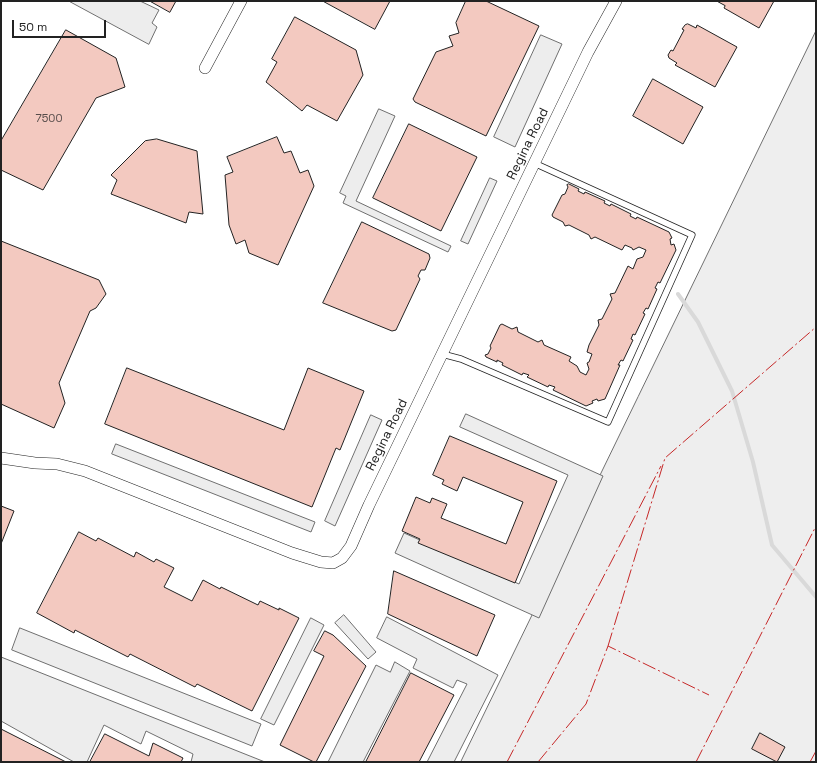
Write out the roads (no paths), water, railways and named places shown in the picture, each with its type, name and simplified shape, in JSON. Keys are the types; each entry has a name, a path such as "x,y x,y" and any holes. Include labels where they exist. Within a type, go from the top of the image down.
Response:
{"street":[{"path":"205,68 242,1"},
{"name":"Regina Road","path":"1,458 35,463 57,464 86,471 292,553 321,562 333,563 342,558 351,546 369,505 534,163 588,52 616,1"}],"lane":[{"path":"442,354 461,359 608,422 692,236 534,163"}],"waterway":[{"path":"678,294 698,322 732,391 753,462 772,545 816,597"}]}
